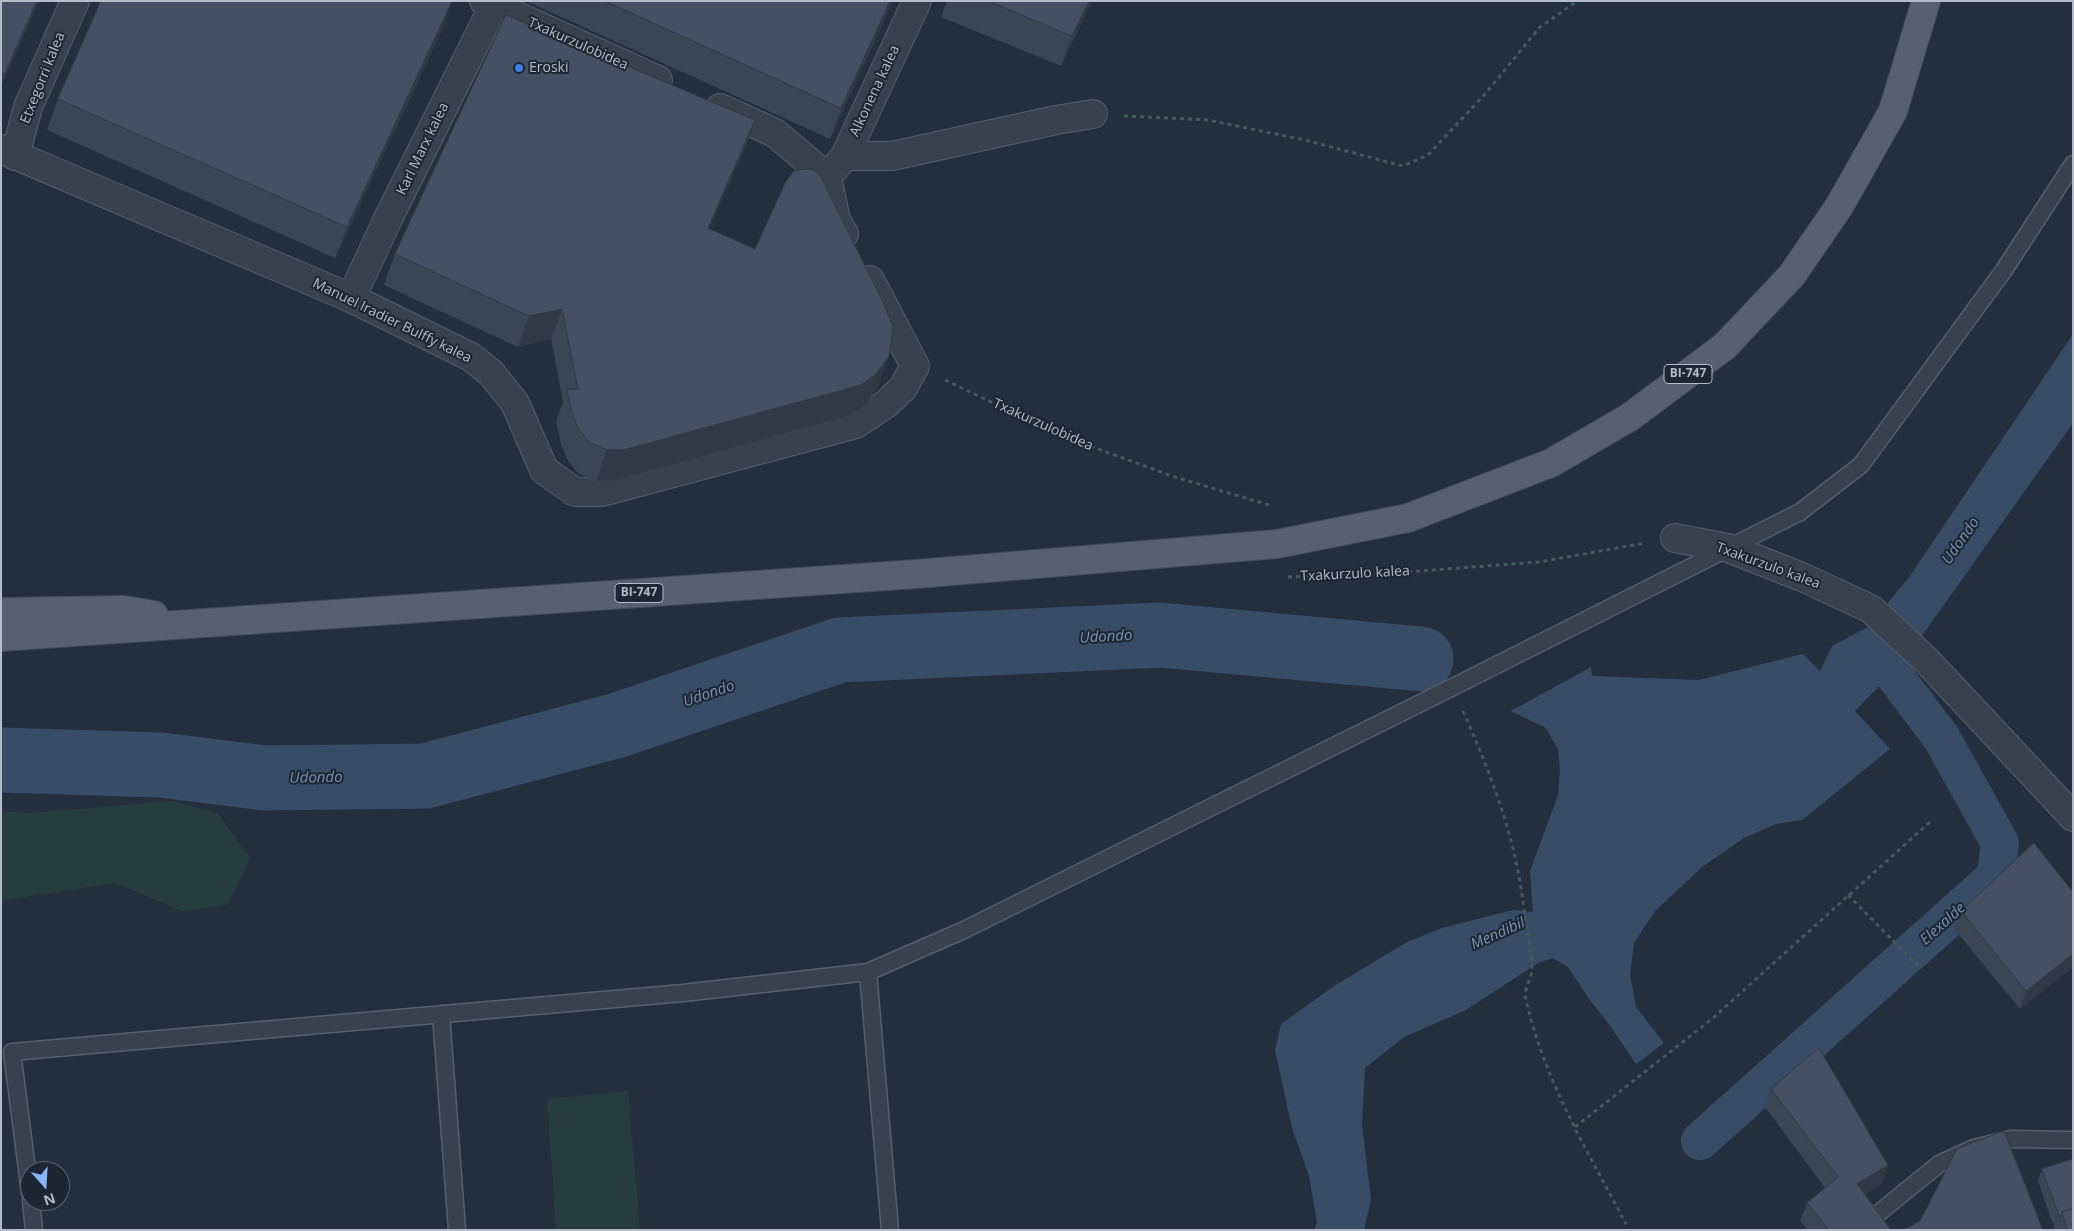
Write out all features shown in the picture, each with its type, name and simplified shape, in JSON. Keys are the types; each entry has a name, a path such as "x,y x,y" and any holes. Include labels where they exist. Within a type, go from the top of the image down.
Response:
{"main road":[{"name":"BI-747","path":"1,637 906,575 1267,545 1408,518 1551,463 1630,417 1725,346 1792,275 1840,205 1893,111 1926,1"},
{"path":"1,612 124,610 207,624"}],"street":[{"name":"Etxegorri kalea","path":"8,153 75,1"},
{"name":"Alkonena kalea","path":"827,177 845,156 917,1"},
{"name":"Txakurzulobidea","path":"491,3 775,133 827,177"},
{"name":"Karl Marx kalea","path":"352,298 491,3"},
{"path":"845,156 892,156 1056,120 1093,114"},
{"name":"Manuel Iradier Bulffy kalea","path":"8,153 352,298 470,357 491,373 515,403 544,470 575,492 602,492 856,424 886,404 904,388 915,366"},
{"path":"827,177 836,220 915,366"},
{"name":"Txakurzulo kalea","path":"1675,538 1728,548 1802,577 1871,609 1927,661 2073,817"}],"lane":[{"path":"25,1161 6,1053 683,993 868,972 964,930 1800,512 1861,465 2004,270 2073,164"},
{"path":"868,972 890,1230"},
{"path":"441,1014 458,1230"},
{"path":"1875,1216 1939,1164 1974,1148 2011,1139 2073,1140"},
{"path":"32,1211 34,1230"}],"path":[{"path":"1093,114 1208,120 1306,140 1403,166 1428,155 1486,93 1539,28 1575,2"},
{"name":"Txakurzulobidea","path":"915,366 1065,437 1175,476 1269,505"},
{"name":"Txakurzulo kalea","path":"1282,577 1406,572 1539,562 1675,538"},
{"path":"1453,687 1488,769 1508,826 1524,906 1532,971 1525,997 1543,1058 1575,1127 1626,1224"},
{"path":"1575,1127 1713,1018 1931,821"},
{"path":"1848,895 1919,967"}],"green space":[{"path":"172,801 218,813 250,858 227,905 182,911 115,883 1,901 1,811 30,813"},
{"path":"628,1091 640,1230 556,1230 547,1099"}],"water":[{"name":"Mendibil","path":"2073,334 2073,423 1904,661 1855,711 1890,749 1802,820 1776,824 1744,838 1702,867 1655,911 1634,943 1630,975 1636,1007 1664,1043 1636,1064 1568,967 1553,958 1538,963 1466,1010 1404,1037 1365,1068 1362,1124 1371,1200 1364,1230 1314,1230 1317,1223 1309,1176 1292,1128 1275,1050 1281,1024 1334,986 1407,942 1442,928 1513,910 1533,912 1530,871 1558,795 1560,769 1558,749 1546,728 1511,711 1591,667 1592,676 1699,680 1803,654 1820,671 1832,646 1868,627 1910,576"}],"building":[{"path":"1,1 37,1 4,75 1,74"},
{"path":"101,1 452,1 347,227 58,99"},
{"path":"605,1 890,1 841,108"},
{"path":"989,1 1089,1 1072,36"},
{"path":"506,15 755,120 708,228 755,249 786,181 795,170 814,170 821,177 893,326 889,356 876,374 861,385 627,449 607,450 590,443 579,430 572,413 567,390 578,389 562,309 529,316 395,254"},
{"path":"2034,843 2073,892 2073,954 2026,991 1961,911"},
{"path":"1819,1048 1888,1165 1857,1184 1891,1230 1829,1230 1807,1203 1838,1177 1771,1089"},
{"path":"2004,1131 2043,1230 1903,1230 1920,1221 1957,1149"},
{"path":"2073,1159 2073,1209 2062,1212 2060,1218 2042,1169"},
{"path":"2073,1209 2073,1230 2068,1230 2062,1212"}],"waterway":[{"name":"Udondo","path":"1,760 161,765 265,778 425,776 615,726 840,650 1160,635 1421,659"},
{"name":"Elexalde","path":"1700,1141 1996,876 2000,843 1941,737 1881,658"}],"place":[{"name":"Eroski","path":"519,68"}]}
